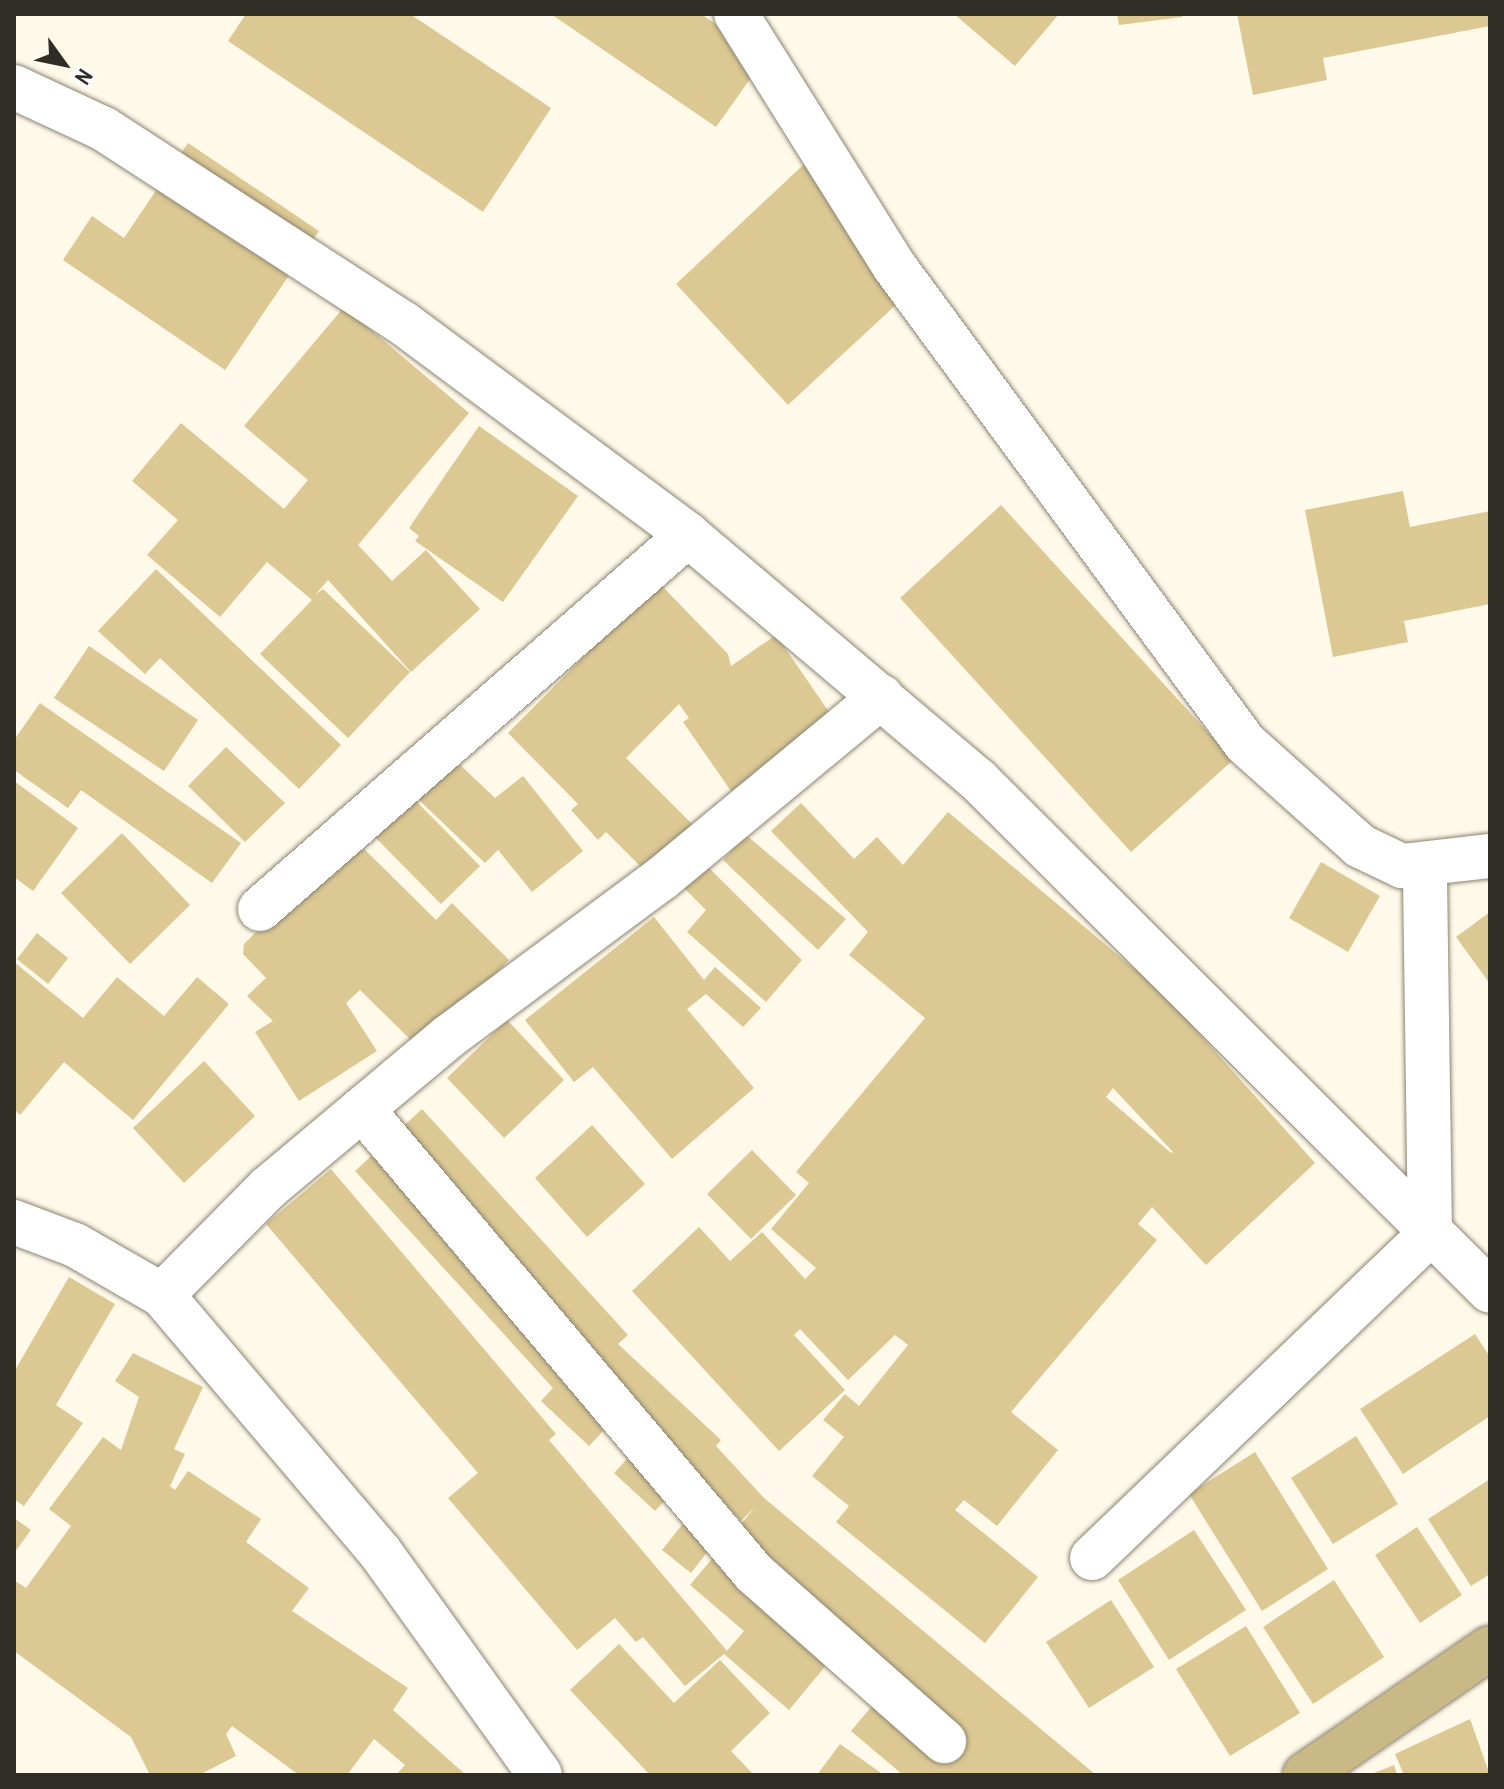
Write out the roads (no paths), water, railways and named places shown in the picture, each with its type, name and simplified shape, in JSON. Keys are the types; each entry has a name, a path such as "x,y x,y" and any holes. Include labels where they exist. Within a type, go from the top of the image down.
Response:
{"main road":[{"path":"1305,1775 1490,1648"}],"street":[{"path":"736,14 894,266 1245,743 1360,846 1402,866 1490,856"},
{"path":"14,87 104,129 403,323 688,535 978,780 1215,1011 1430,1234 1490,1291"},
{"path":"260,909 688,535"},
{"path":"162,1295 268,1188 362,1109 881,697"},
{"path":"1092,1558 1430,1234 1425,864"},
{"path":"362,1109 754,1573 944,1741"},
{"path":"14,1222 75,1245 162,1295 380,1552 540,1775"}]}
